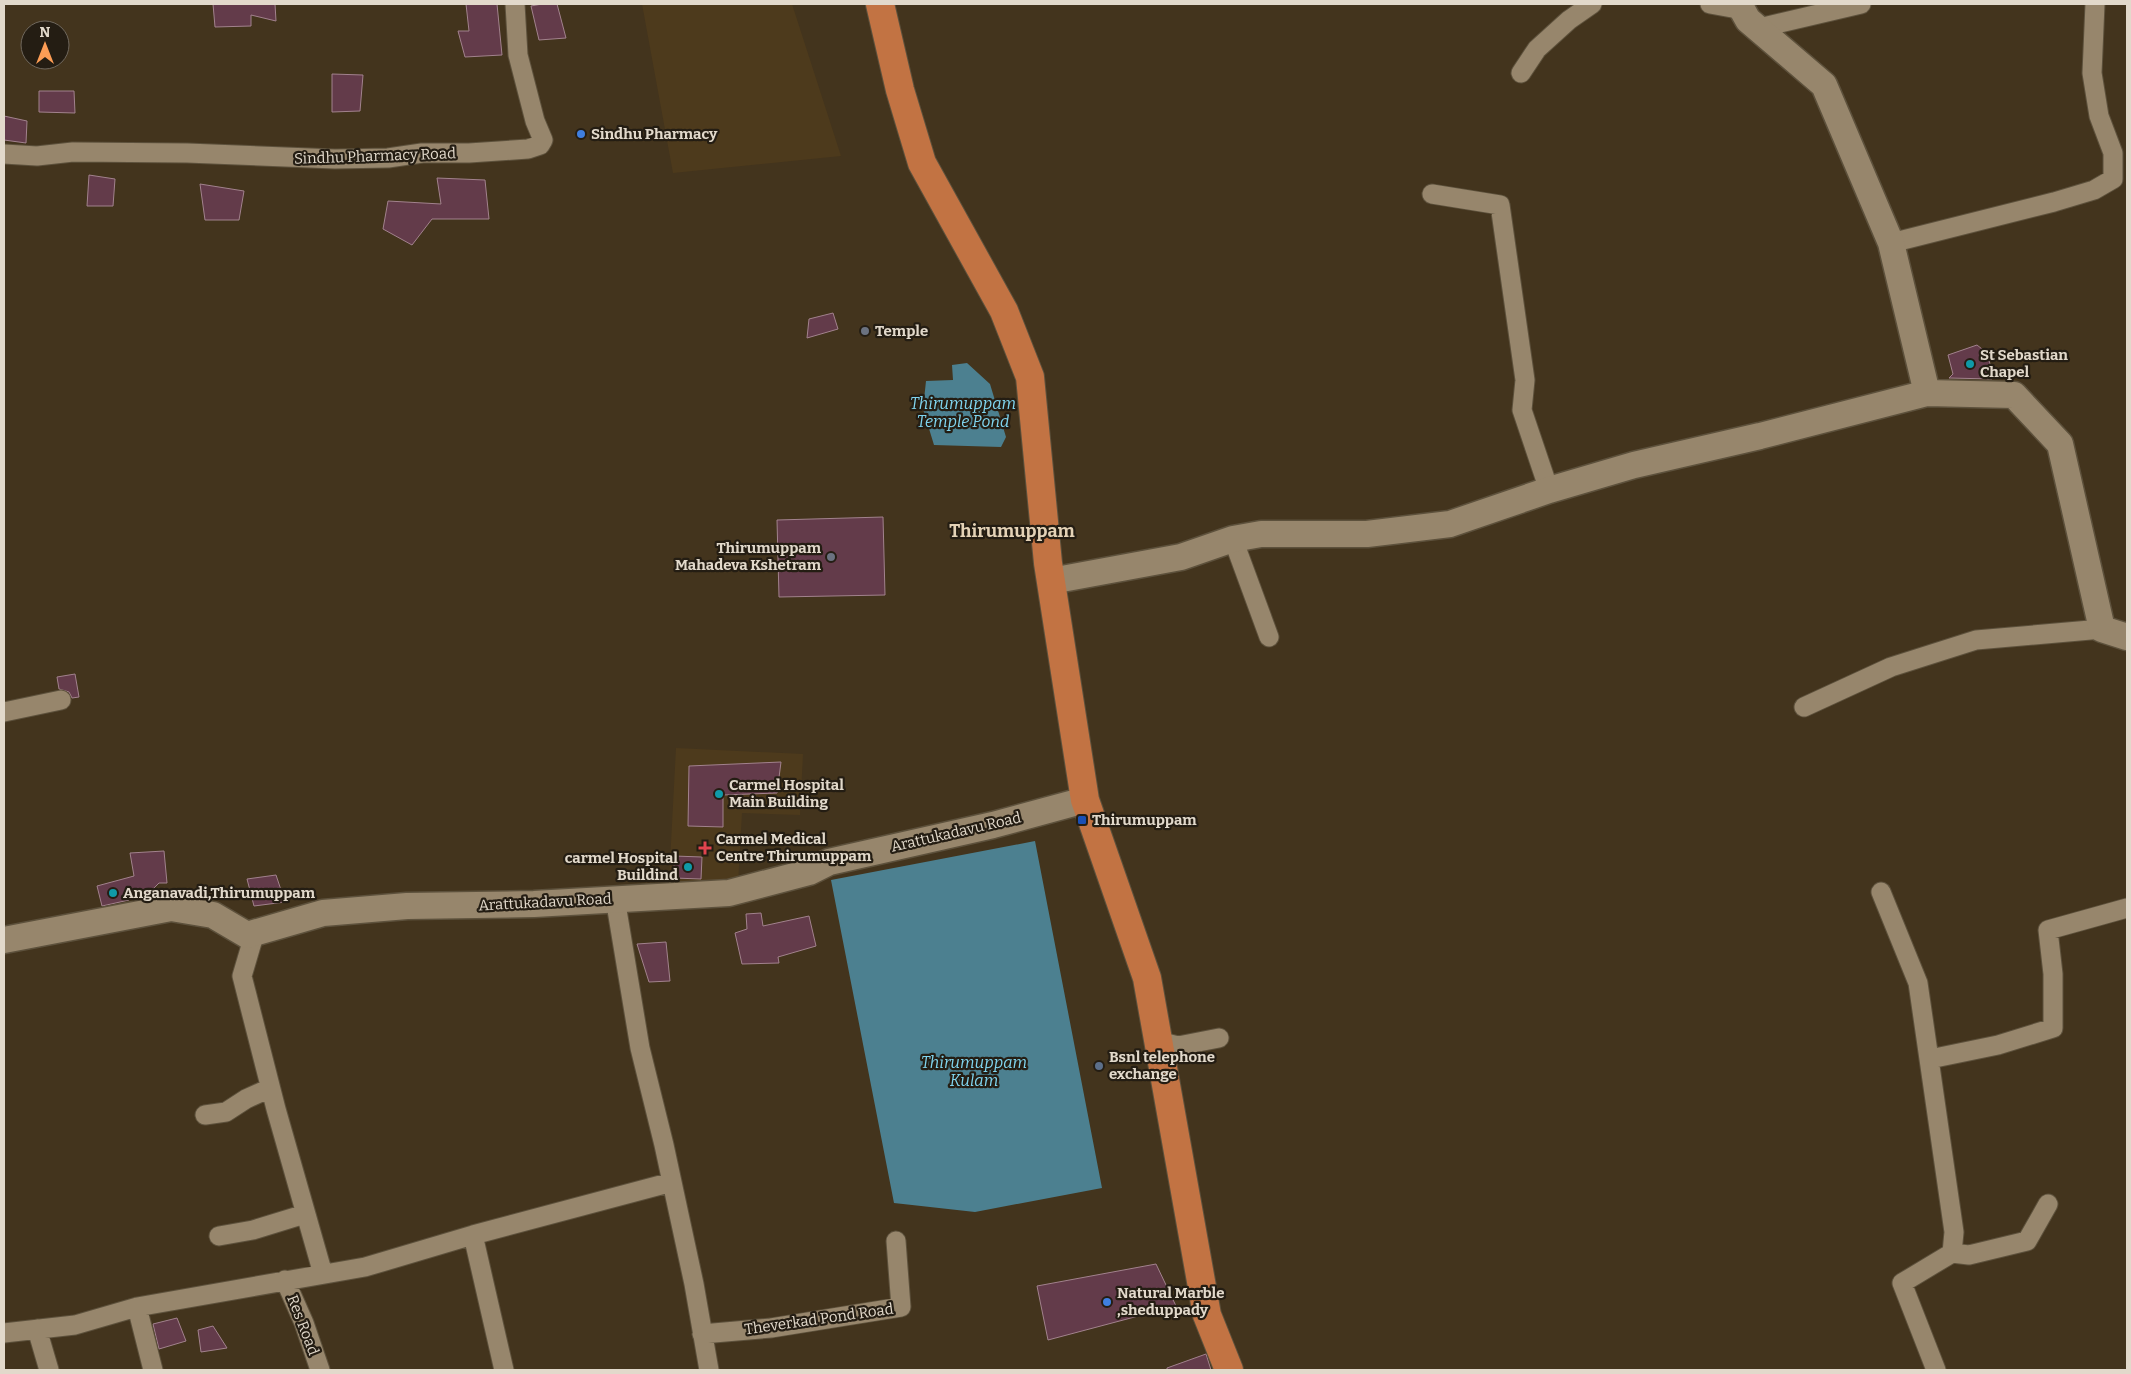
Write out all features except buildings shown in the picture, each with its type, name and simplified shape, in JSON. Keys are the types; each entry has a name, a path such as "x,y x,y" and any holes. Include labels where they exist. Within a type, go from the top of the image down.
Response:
{"highway":[{"path":"880,4 900,90 922,163 1004,311 1030,377 1051,581 1085,800 1147,978 1207,1315 1229,1370"}],"street":[{"name":"Sindhu Pharmacy Road","path":"4,154 37,156 73,152 152,152 335,159 388,158 422,153 469,153 528,149 540,146 543,140 535,121 518,54 515,4"},
{"path":"1521,73 1536,49 1569,20 1592,4"},
{"path":"1710,4 1747,14 1861,4"},
{"path":"1891,243 2094,190 2113,179 2120,151 2099,116 2092,73 2095,4"},
{"path":"1747,14 1824,85 1891,243 1927,393"},
{"path":"1432,194 1500,205 1525,380 1522,410 1549,490"},
{"path":"1051,581 1181,557 1233,539 1261,534 1368,534 1450,524 1549,490 1634,465 1760,436 1927,393 2014,394 2060,444 2102,629"},
{"path":"1233,539 1268,637"},
{"path":"1804,707 1891,667 1976,640 2102,629 2127,637"},
{"path":"4,712 61,700"},
{"name":"Arattukadavu Road","path":"255,932 323,913 407,906 534,904 729,893 809,872 829,862 993,825 1085,800"},
{"path":"1881,892 1918,983 1954,1232 1952,1253"},
{"path":"615,898 640,1048 672,1182 709,1370"},
{"path":"4,940 171,908 213,915 247,934 255,932"},
{"path":"1930,1059 1998,1045 2052,1028 2052,974 2048,930 2127,908"},
{"path":"255,932 242,976 270,1088 322,1274"},
{"path":"1158,1041 1178,1046 1219,1038"},
{"path":"204,1115 226,1112 246,1099 270,1088"},
{"path":"4,1334 75,1325 137,1306 365,1267 473,1235 672,1182"},
{"path":"1936,1370 1902,1283 1952,1253 1969,1255 2027,1241 2048,1204"},
{"path":"219,1236 253,1230 306,1214"},
{"path":"473,1235 504,1370"},
{"name":"Theverkad Pond Road","path":"702,1334 771,1328 901,1307 896,1241"},
{"name":"Res Road","path":"285,1280 304,1323 320,1370"},
{"path":"137,1306 153,1370"},
{"path":"37,1329 49,1370"}],"shaded area":[{"path":"642,4 792,4 841,156 673,173"},
{"name":"Carmel Medical Centre Thirumuppam","path":"676,748 803,754 800,815 742,813 738,884 669,881"}],"water":[{"name":"Thirumuppam Temple Pond","path":"967,363 990,384 1006,437 1001,447 934,445 923,409 926,381 953,380 952,365"},
{"name":"Thirumuppam Kulam","path":"1035,841 1102,1188 975,1212 894,1203 831,880"}],"place":[{"name":"Sindhu Pharmacy","path":"581,134"},
{"name":"Temple","path":"865,331"},
{"name":"St Sebastian Chapel","path":"1970,364"},
{"name":"Thirumuppam Mahadeva Kshetram","path":"831,557"},
{"name":"Carmel Hospital Main Building","path":"719,794"},
{"name":"Thirumuppam","path":"1082,820"},
{"name":"Carmel Medical Centre Thirumuppam","path":"705,848"},
{"name":"carmel Hospital Buildind","path":"688,867"},
{"name":"Anganavadi,Thirumuppam","path":"113,893"},
{"name":"Bsnl telephone exchange","path":"1099,1066"},
{"name":"Natural Marble ,sheduppady","path":"1107,1302"}],"district":[{"name":"Thirumuppam","path":"1012,531"}]}
